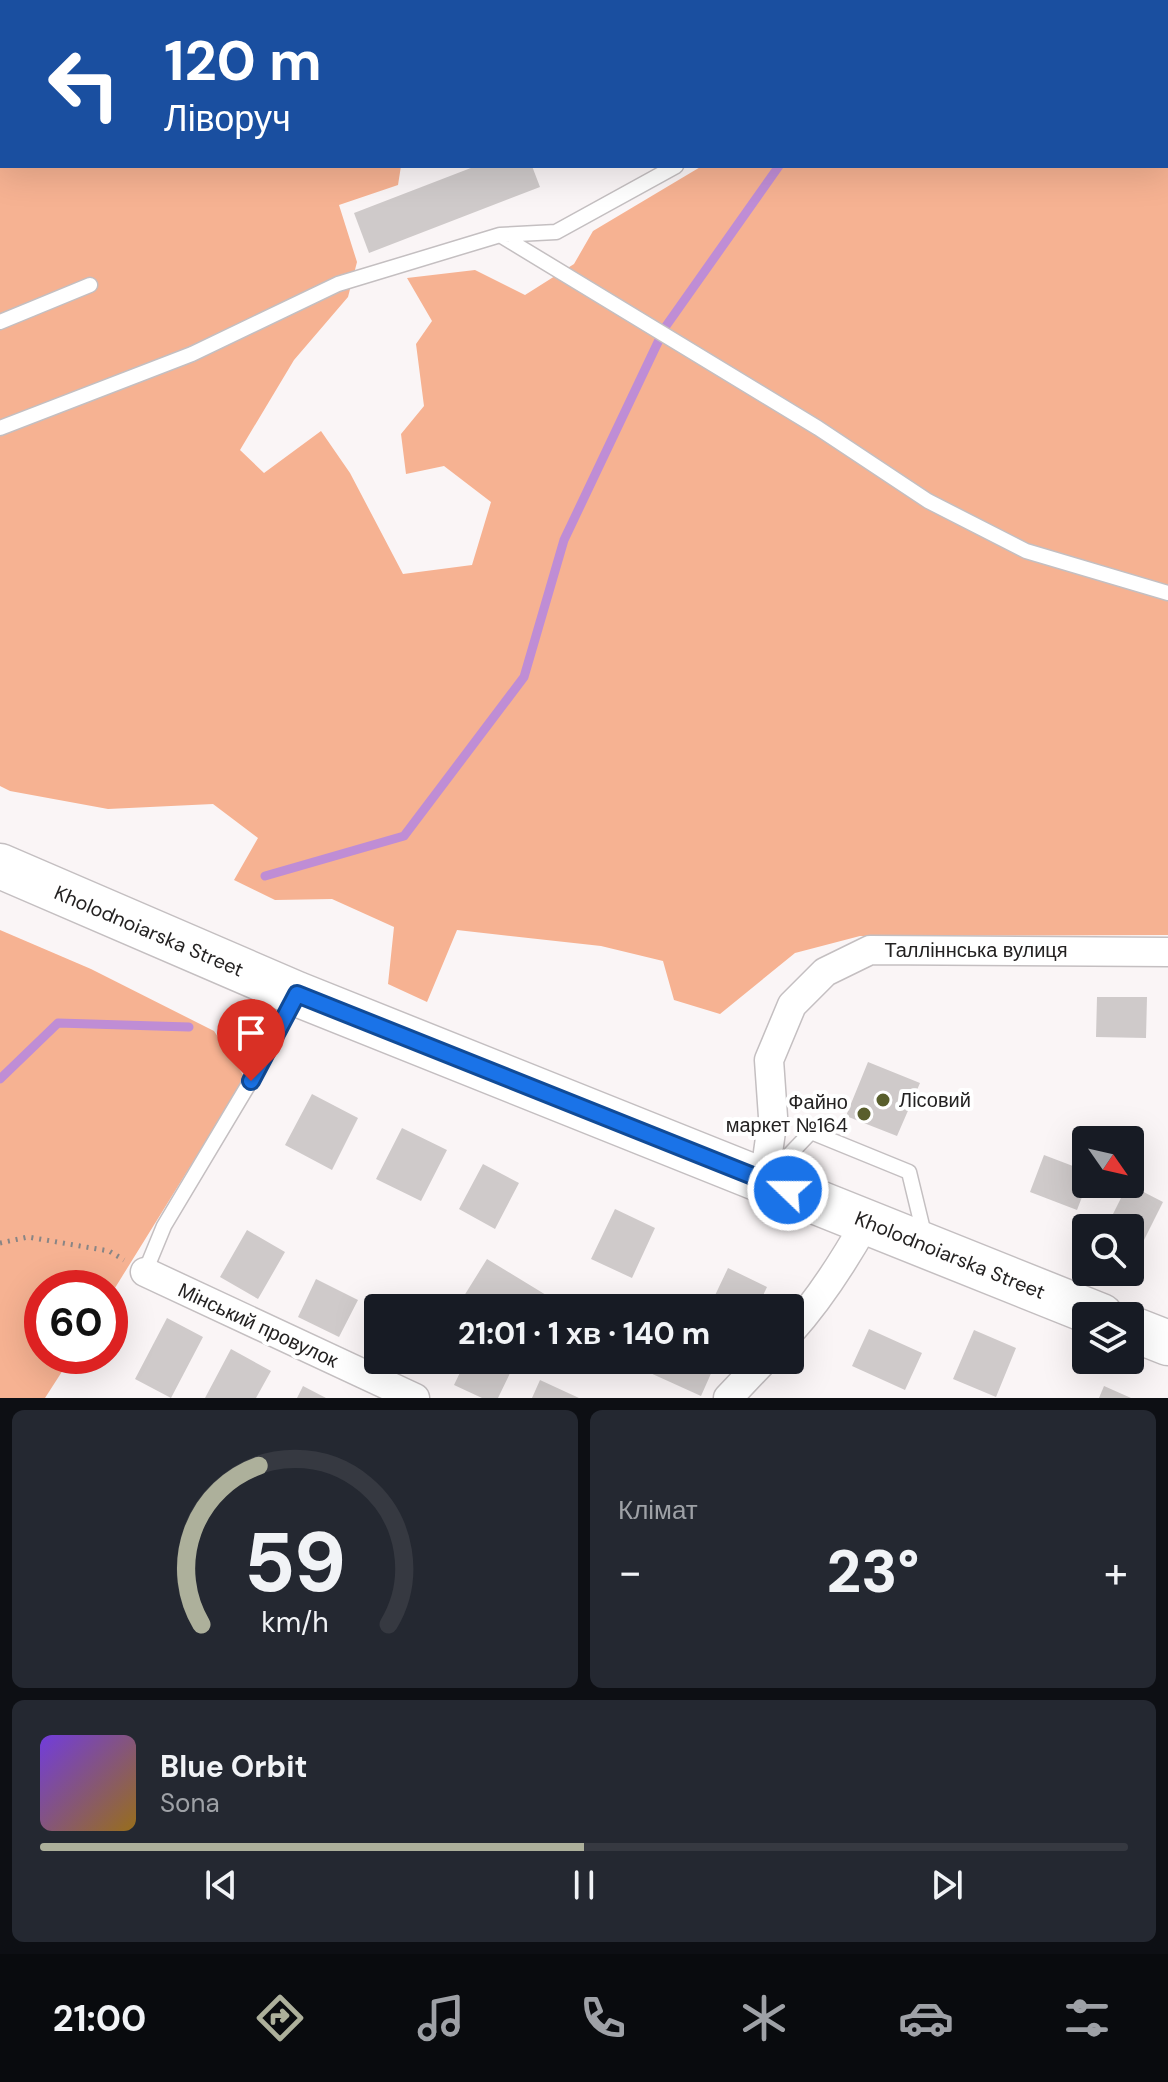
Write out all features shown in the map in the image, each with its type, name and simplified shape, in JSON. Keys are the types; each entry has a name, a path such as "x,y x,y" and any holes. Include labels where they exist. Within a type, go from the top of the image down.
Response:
{"main road":[{"name":"Kholodnoiarska Street","path":"0,866 297,994 1072,1304"},
{"path":"1144,1334 1168,1343"}],"street":[{"name":"Талліннська вулиця","path":"764,1181 773,1117 769,1060 792,1005 825,972 870,950 1168,952"},
{"path":"804,1317 845,1259 866,1222"},
{"name":"Мінський провулок","path":"145,1272 415,1398"},
{"path":"728,1398 751,1374"}],"lane":[{"path":"0,428 192,354 338,284 500,235 556,232 672,168"},
{"path":"500,235 818,428 928,501 1026,551 1168,593"},
{"path":"0,322 90,285"},
{"path":"145,1272 164,1226 265,1057 297,994"},
{"path":"764,1181 811,1132 909,1172 927,1246"}],"path":[{"path":"0,1243 28,1237 109,1251 145,1272"}],"shaded area":[{"path":"0,168 401,168 398,185 339,205 357,262 348,297 294,360 240,450 264,473 321,431 350,473 403,574 472,565 491,502 444,466 406,474 401,434 424,406 416,344 432,321 407,278 475,270 525,295 574,264 593,231 699,168 1168,168 1168,935 860,936 795,953 720,1014 674,1000 663,961 601,946 457,930 427,1002 388,984 394,927 332,899 275,900 234,880 258,838 213,804 108,809 10,791 0,786"},
{"path":"0,930 91,969 214,1031 245,1078 126,1270 24,1270 24,1374 60,1374 45,1398 0,1398"}],"building":[{"path":"471,168 533,168 540,187 369,253 354,213"},
{"path":"1097,997 1147,997 1146,1038 1096,1037"},
{"name":"Лісовий","path":"868,1062 920,1083 897,1136 846,1116"},
{"path":"312,1094 358,1118 332,1170 285,1145"},
{"path":"402,1128 447,1150 421,1201 376,1179"},
{"path":"1044,1155 1072,1166 1072,1198 1082,1198 1077,1210 1030,1192"},
{"path":"483,1164 519,1183 495,1229 459,1209"},
{"path":"1144,1192 1163,1202 1144,1240 1144,1214 1113,1214 1121,1198 1144,1198"},
{"path":"615,1209 655,1228 632,1278 591,1259"},
{"path":"247,1230 285,1252 258,1299 220,1277"},
{"path":"487,1259 544,1294 465,1294"},
{"path":"728,1268 767,1287 764,1294 716,1294"},
{"path":"316,1279 358,1300 339,1337 298,1317"},
{"path":"167,1318 203,1337 171,1398 135,1379"},
{"path":"869,1329 922,1353 905,1390 852,1366"},
{"path":"974,1330 1016,1348 996,1397 953,1379"},
{"path":"231,1349 271,1371 256,1398 205,1398"},
{"path":"459,1374 510,1374 498,1398 482,1398 454,1385"},
{"path":"652,1374 711,1374 701,1396"},
{"path":"540,1380 579,1398 532,1398"},
{"path":"303,1386 326,1398 297,1398"},
{"path":"1104,1386 1131,1398 1099,1398"}],"waterway":[{"path":"666,326 778,168"},
{"path":"265,876 404,836 524,677 564,540 659,340"},
{"path":"0,1079 58,1023 189,1027"}],"place":[{"name":"Лісовий","path":"883,1100"},
{"name":"Файно маркет №164","path":"864,1114"}],"route":[{"path":"251,1081 297,994 788,1190"}]}
